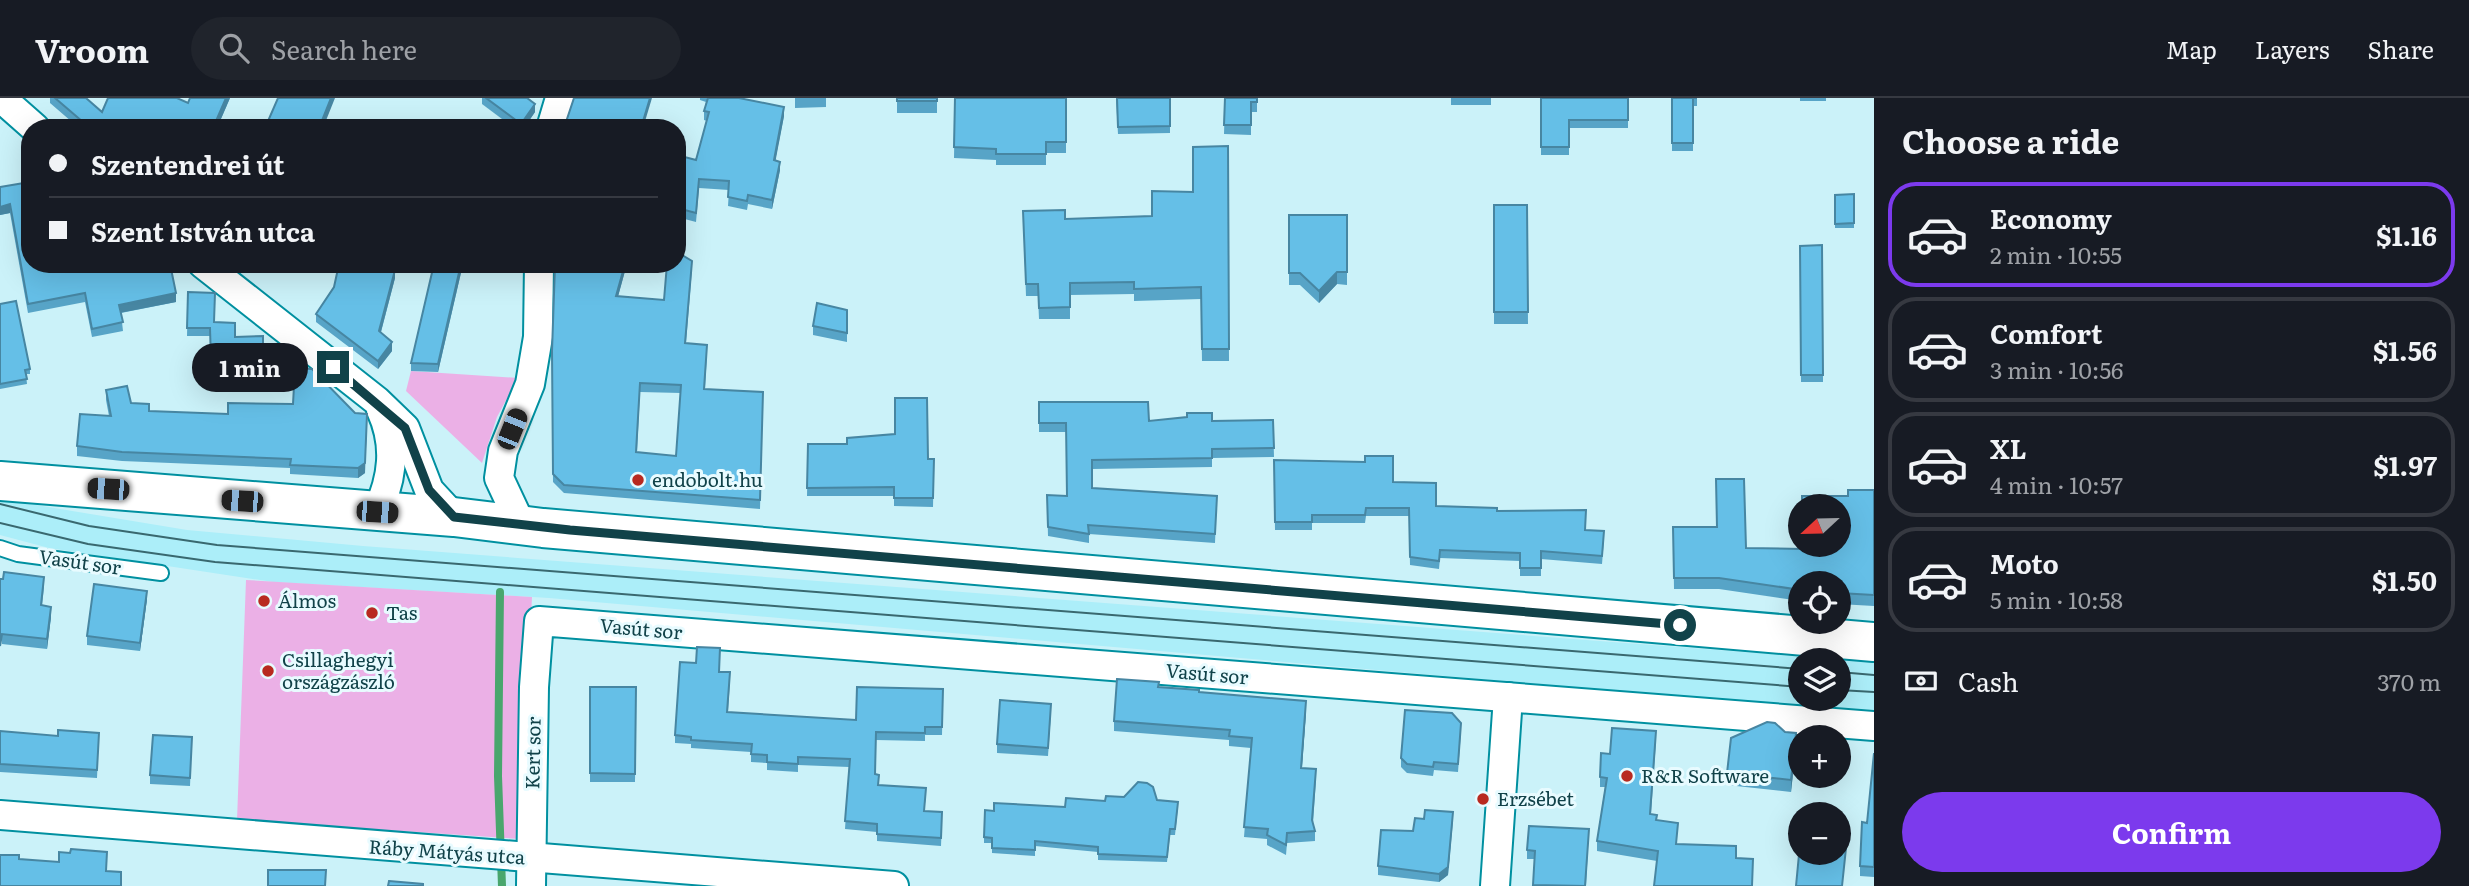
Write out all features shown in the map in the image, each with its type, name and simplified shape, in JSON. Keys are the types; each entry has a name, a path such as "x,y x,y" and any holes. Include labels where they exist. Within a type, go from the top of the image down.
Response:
{"main road":[{"path":"0,481 454,517 1874,642"}],"street":[{"path":"1,98 25,119"},
{"path":"554,119 560,98"},
{"path":"214,273 377,401 405,428 429,490 454,517"},
{"path":"521,525 499,478 503,451 530,384 538,337 539,273"},
{"path":"377,401 390,429 393,462 387,491 377,512"},
{"name":"Vasút sor","path":"539,621 1874,726"},
{"name":"Kert sor","path":"531,886 511,857 534,687 539,621"},
{"path":"1495,886 1508,698"},
{"name":"Ráby Mátyás utca","path":"0,815 894,886"}],"lane":[{"name":"Vasút sor","path":"0,548 18,554 161,573"}],"shaded area":[{"path":"411,371 518,378 497,417 482,463 406,391"},
{"path":"0,499 187,530 363,546 1788,655 1788,704 549,598 273,582 49,548 0,535"},
{"path":"246,580 532,597 520,839 237,820"},
{"path":"1851,660 1874,662 1874,710 1851,708"}],"building":[{"path":"55,98 86,98 102,112 108,98 177,98 188,103 190,98 226,98 217,119 80,119"},
{"path":"278,98 331,98 323,119 269,119"},
{"path":"486,98 527,98 535,104 524,119 514,119"},
{"path":"574,98 650,98 644,119 567,119"},
{"path":"708,98 739,98 784,107 774,160 780,162 772,200 748,195 747,201 728,197 729,181 699,179 696,213 686,210 686,157 696,160 709,112 704,111"},
{"path":"897,98 937,98 937,101 897,101"},
{"path":"955,98 1066,98 1066,142 1046,142 1046,154 996,154 996,149 954,147"},
{"path":"1117,98 1170,98 1170,126 1118,127"},
{"path":"1225,98 1257,98 1257,102 1251,102 1251,125 1224,125"},
{"path":"1541,98 1628,98 1628,120 1569,120 1569,147 1541,147"},
{"path":"1672,98 1693,98 1693,143 1672,143"},
{"path":"1228,146 1229,349 1202,349 1201,287 1134,289 1134,282 1070,283 1070,307 1039,308 1038,284 1026,284 1023,211 1065,210 1065,219 1152,216 1152,191 1193,192 1193,147"},
{"path":"21,184 21,265 10,204 0,207 0,187"},
{"path":"1854,194 1854,223 1835,224 1835,195"},
{"path":"1494,205 1527,205 1528,312 1494,312"},
{"path":"1289,215 1347,215 1347,272 1337,272 1319,291 1300,273 1289,273"},
{"path":"1822,245 1823,375 1801,375 1800,246"},
{"path":"686,257 692,261 685,343 707,345 704,389 763,392 760,500 564,485 553,474 555,273 622,273 616,296 664,300 666,273 686,273","holes":["640,383 681,385 676,456 636,452"]},
{"path":"22,273 172,273 176,293 119,305 123,322 92,329 85,293 28,304"},
{"path":"337,273 394,273 379,331 392,342 378,361 316,314 334,287"},
{"path":"432,273 459,273 438,364 411,363"},
{"path":"188,292 215,293 214,322 235,323 235,337 263,336 263,363 211,362 210,328 187,328"},
{"path":"16,301 30,369 25,370 27,379 0,384 0,304"},
{"path":"817,303 847,310 847,333 813,326"},
{"path":"295,368 312,369 355,413 367,414 365,463 358,468 290,465 291,459 122,452 77,446 80,414 111,416 106,390 127,386 131,403 149,404 149,411 228,414 228,403 293,404"},
{"path":"895,398 927,398 928,459 934,459 933,498 894,498 894,487 807,488 808,444 847,444 847,438 895,434"},
{"path":"1039,402 1148,402 1149,421 1187,417 1187,413 1212,413 1212,421 1273,420 1274,448 1212,449 1212,458 1092,460 1092,488 1217,496 1215,534 1088,525 1089,534 1048,527 1047,495 1067,496 1066,423 1039,423"},
{"path":"1365,456 1393,456 1393,482 1436,483 1436,506 1497,508 1497,511 1586,510 1585,530 1604,531 1602,556 1541,551 1541,568 1520,568 1520,553 1440,550 1439,561 1410,557 1409,508 1366,508 1365,515 1312,515 1312,522 1275,522 1274,460 1365,462"},
{"path":"1716,479 1744,479 1746,548 1788,549 1788,557 1851,557 1852,494 1848,494 1848,490 1874,490 1874,595 1851,594 1851,571 1788,571 1788,588 1719,578 1674,578 1673,527 1717,527"},
{"path":"4,572 44,577 41,605 51,607 47,639 2,634 0,646 0,579 3,579"},
{"path":"94,584 147,591 140,643 87,636"},
{"path":"697,647 720,648 719,672 730,672 727,712 856,720 857,687 943,689 942,727 925,727 925,733 876,732 875,774 879,775 878,785 926,788 924,811 942,812 941,838 877,834 877,824 845,821 850,759 798,757 798,764 767,762 767,755 751,754 752,744 691,740 691,737 675,735 680,662 696,663"},
{"path":"1117,679 1159,682 1158,687 1199,692 1306,701 1301,768 1316,769 1312,820 1315,831 1287,833 1286,845 1267,835 1268,829 1244,827 1252,738 1229,736 1230,730 1114,721"},
{"path":"590,687 636,687 635,774 590,773"},
{"path":"1000,700 1051,704 1048,748 997,744"},
{"path":"1405,710 1452,713 1461,723 1458,764 1434,762 1433,767 1407,764 1401,758"},
{"path":"1767,722 1775,723 1788,732 1788,780 1727,773 1731,738"},
{"path":"1612,728 1656,731 1650,814 1657,815 1656,820 1678,823 1676,844 1736,846 1736,858 1753,859 1752,886 1654,886 1658,851 1597,841 1607,778 1600,777 1601,753 1610,754"},
{"path":"58,730 99,733 97,770 0,764 0,731 58,736"},
{"path":"153,735 192,737 190,778 150,775"},
{"path":"1874,753 1874,867 1860,866 1862,822 1867,823"},
{"path":"1138,782 1153,787 1157,800 1178,802 1175,829 1170,829 1167,857 1098,854 1098,847 1035,841 1035,850 992,848 992,838 984,837 985,810 994,811 994,803 1065,807 1066,798 1105,801 1106,796 1124,797"},
{"path":"1425,810 1453,812 1448,867 1439,874 1378,866 1381,830 1413,831 1415,818 1424,819"},
{"path":"1529,826 1589,829 1585,886 1533,885 1535,851 1527,850"},
{"path":"71,849 107,852 106,871 121,872 121,886 0,886 0,855 19,855 19,859 59,862 59,852 70,853"},
{"path":"1798,865 1844,865 1842,886 1796,886"},
{"path":"268,870 326,870 325,886 268,886"},
{"path":"389,881 423,884 423,886 388,886"}],"waterway":[{"path":"500,592 498,776 502,886"}],"tram line":[{"path":"0,504 89,526 217,545 1788,668"},
{"path":"0,523 88,544 215,562 1788,686"},
{"path":"1851,673 1874,675"},
{"path":"1851,691 1874,692"}],"place":[{"name":"endobolt.hu","path":"638,480"},
{"name":"Álmos","path":"264,601"},
{"name":"Tas","path":"372,613"},
{"name":"Csillaghegyi országzászló","path":"268,671"},
{"name":"R&R Software","path":"1627,776"},
{"name":"Erzsébet","path":"1483,799"}],"route":[{"path":"333,367 377,401 405,428 429,490 454,517 543,528 1680,625"}]}
